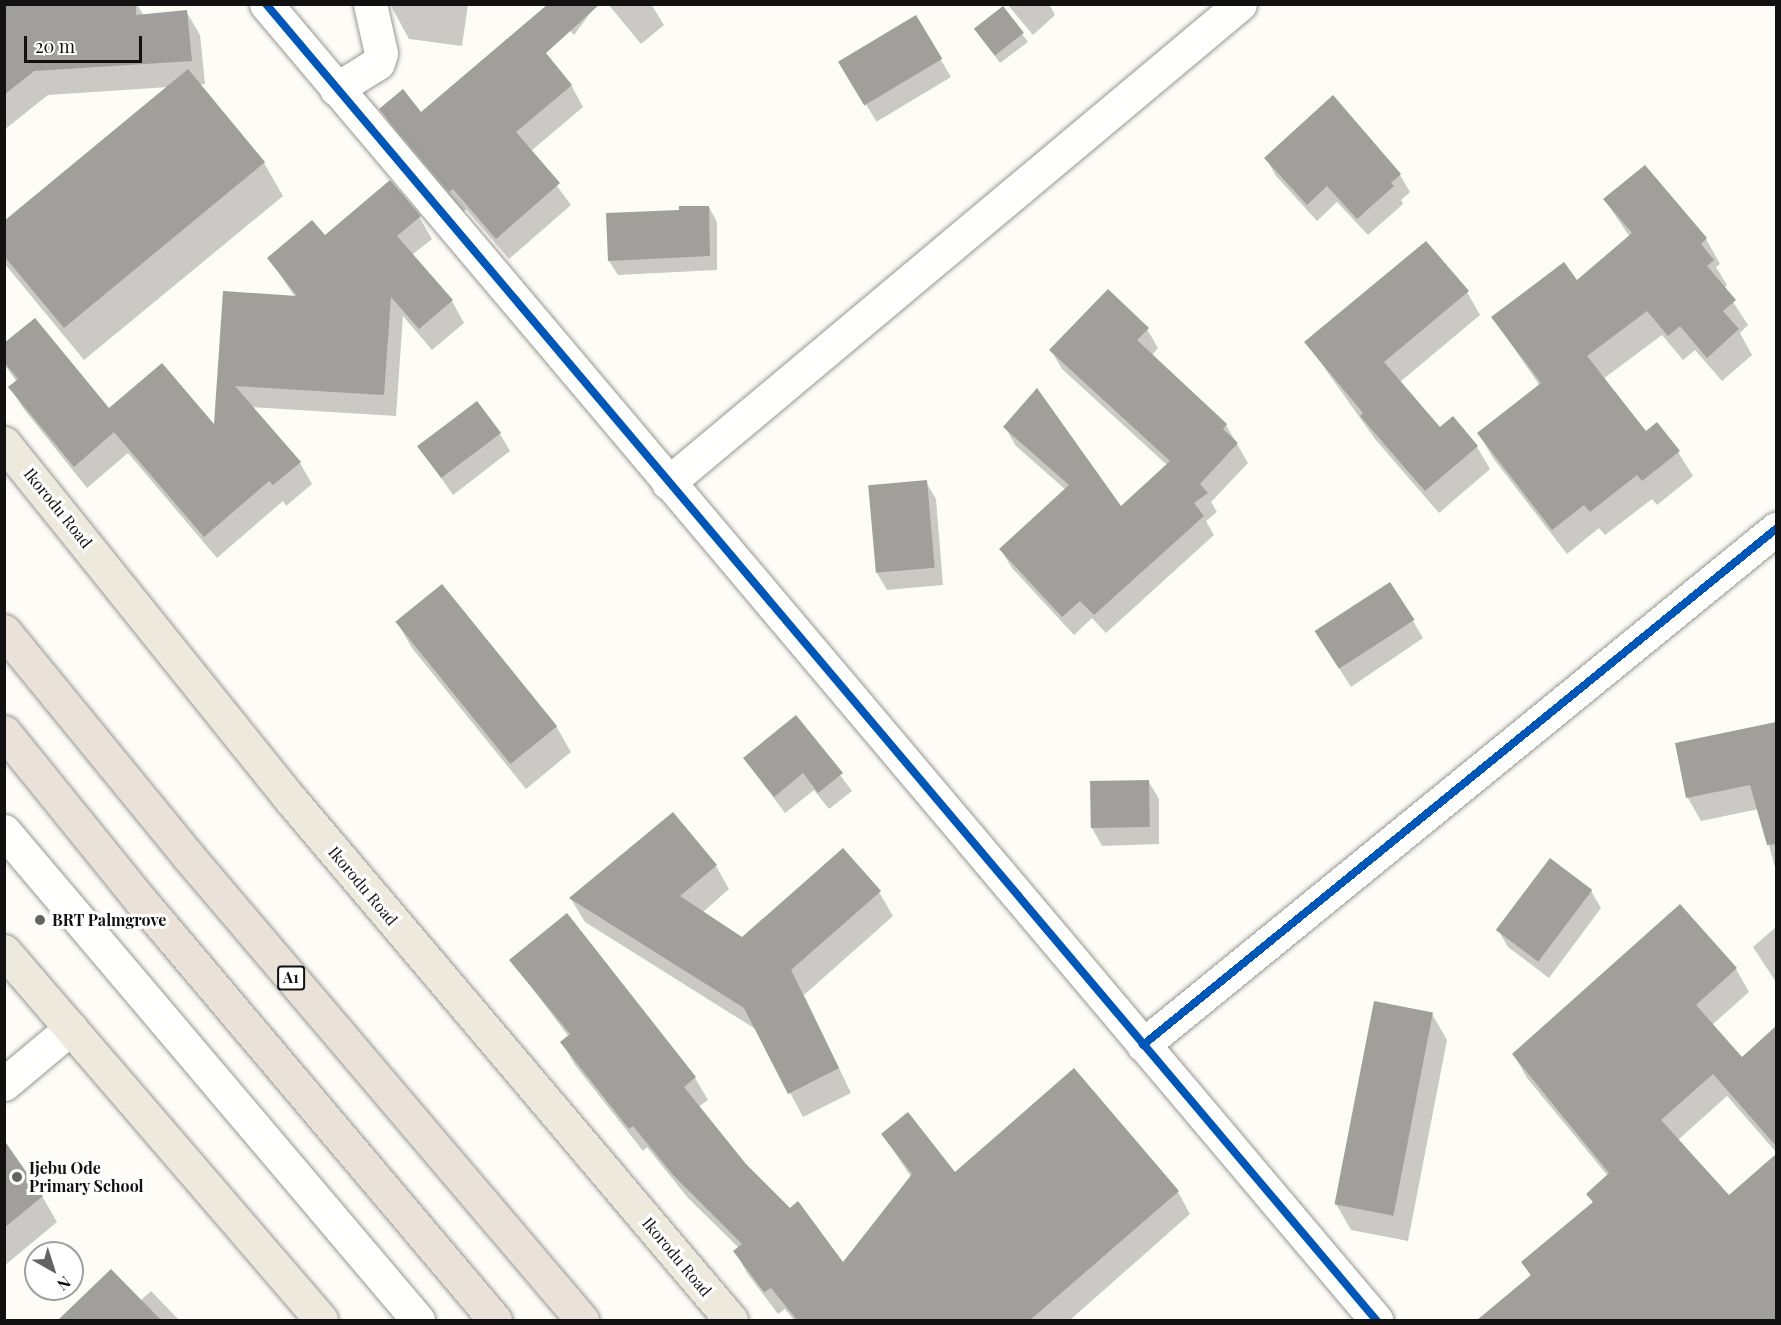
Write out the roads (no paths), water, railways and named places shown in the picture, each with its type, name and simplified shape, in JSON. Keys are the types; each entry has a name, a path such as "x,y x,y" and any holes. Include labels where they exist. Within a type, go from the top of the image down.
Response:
{"highway":[{"name":"A1","path":"4,631 196,865 582,1320"},
{"path":"4,732 141,901 495,1320"}],"main road":[{"name":"Ikorodu Road","path":"4,443 292,801 731,1320"},
{"path":"4,951 321,1320"}],"street":[{"path":"266,4 1376,1320"},
{"path":"336,89 378,63 381,53 370,4"},
{"path":"668,483 1240,4"},
{"path":"1143,1045 1776,529"},
{"path":"4,831 418,1320"},
{"path":"4,1084 71,1028"}],"place":[{"name":"BRT Palmgrove","path":"40,920"},
{"name":"Ijebu Ode Primary School","path":"17,1177"}]}
